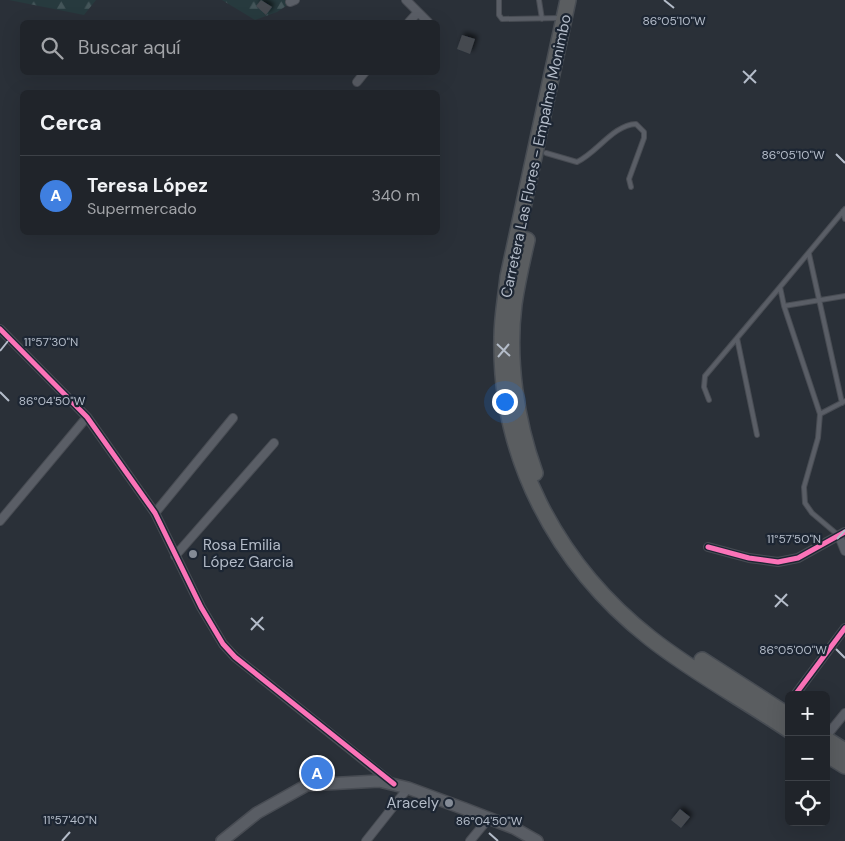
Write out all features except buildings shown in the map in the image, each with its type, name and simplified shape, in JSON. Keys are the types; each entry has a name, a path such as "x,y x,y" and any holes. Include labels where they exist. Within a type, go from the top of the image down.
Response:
{"highway":[{"name":"Carretera Las Flores - Empalme Monimbo","path":"568,0 508,277 504,307 502,336 503,378 516,444 525,476 544,514 567,551 596,587 626,617 669,652 785,727"},
{"name":"Carretera Las Flores - Empalme Monimbo","path":"577,0 514,304 512,339 519,413 538,481 552,511 578,550 594,572 625,604 669,640 770,705 785,708"},
{"path":"830,738 845,751"},
{"path":"830,757 845,766"}],"street":[{"path":"406,0 426,20"},
{"path":"411,20 418,12"},
{"path":"357,82 363,75"},
{"path":"0,329 87,417 154,513 205,614 223,644 236,657 394,784"},
{"path":"0,521 87,417"},
{"path":"154,513 233,418"},
{"path":"175,556 274,443"},
{"path":"708,547 749,558 778,562 798,558 842,534 845,550"},
{"path":"798,691 845,628"},
{"path":"830,732 845,713"},
{"path":"830,737 845,744"},
{"path":"222,841 257,813 308,785 379,781 408,788 489,818 514,828 536,841"},
{"path":"366,841 408,788"},
{"path":"470,841 489,818"}],"lane":[{"path":"499,0 499,15 502,18 565,17"},
{"path":"539,0 542,18"},
{"path":"546,153 578,162 590,157 619,130 636,124 644,132 644,138 630,179 631,187"},
{"path":"844,210 845,219"},
{"path":"710,400 704,387 705,376 844,210"},
{"path":"809,254 844,402 820,414"},
{"path":"780,287 784,306 820,414 818,438 804,487 805,503 812,513 842,534"},
{"path":"784,306 845,296"},
{"path":"737,338 757,435"}],"green space":[{"path":"9,0 96,0 84,15"},
{"path":"222,0 295,0 277,12 255,20"}],"cycle path":[{"path":"0,329 87,417 155,513 201,607 223,644 235,657 394,784"},
{"path":"708,547 749,558 778,562 798,558 845,532"},
{"path":"798,691 845,628"}],"place":[{"name":"Rosa Emilia López Garcia","path":"193,554"},
{"name":"Teresa López","path":"317,773"},
{"name":"Aracely","path":"449,803"}]}
